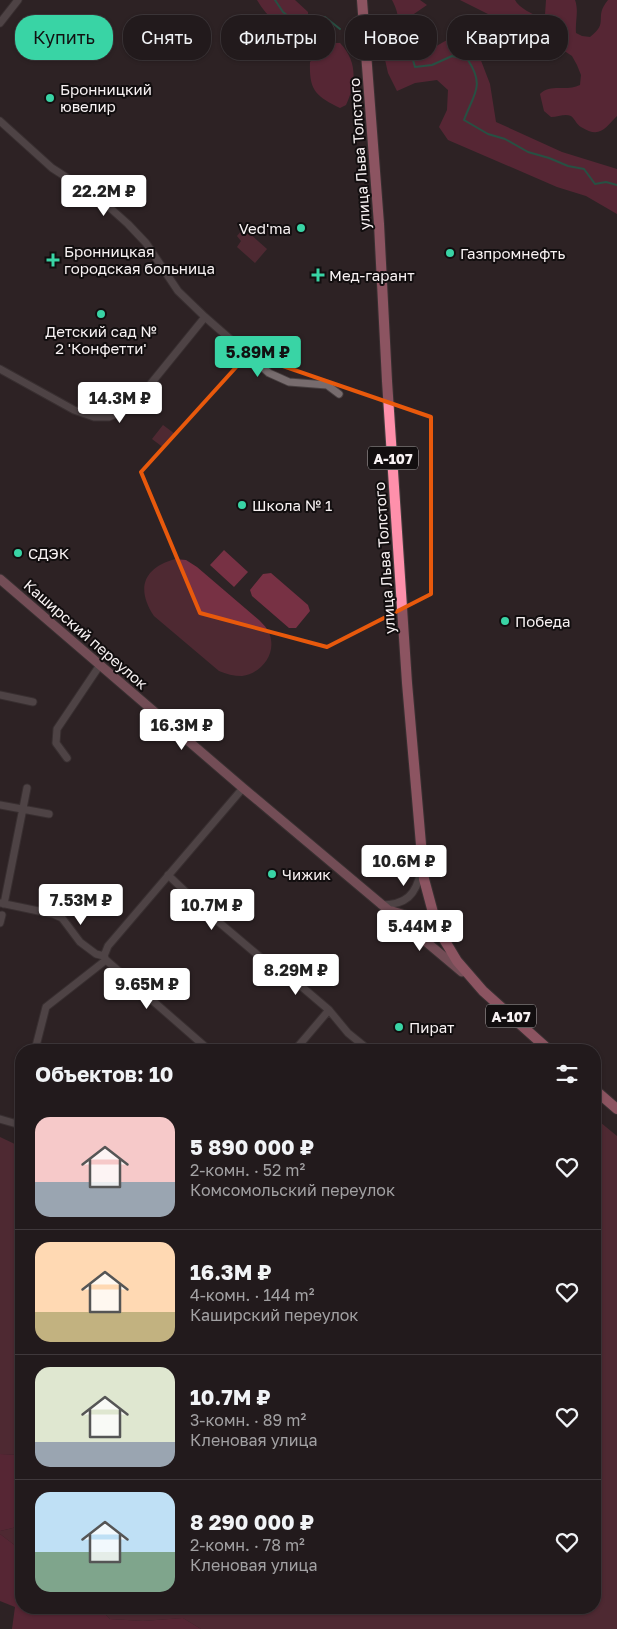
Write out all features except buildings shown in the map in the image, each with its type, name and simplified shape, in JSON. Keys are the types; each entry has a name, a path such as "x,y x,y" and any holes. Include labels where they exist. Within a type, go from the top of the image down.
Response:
{"highway":[{"name":"улица Льва Толстого","path":"362,0 378,205 387,380 407,683 422,866 433,915 450,952 474,982"},
{"name":"А-107","path":"474,982 542,1044"},
{"path":"601,1095 617,1109"}],"main road":[{"name":"Каширский переулок","path":"0,579 243,788 474,982"},
{"path":"381,905 392,911 412,917 433,915"}],"street":[{"path":"0,23 18,0"},
{"path":"0,121 52,168 88,191 128,224 146,243 178,291 269,373 289,382 327,385 339,394"},
{"path":"0,369 74,410 94,417 109,417 122,411 140,397 205,317"},
{"path":"67,758 56,743 57,729 100,665"},
{"path":"0,695 33,702"},
{"path":"27,788 2,904 53,914 62,918 80,942 105,958 202,1044"},
{"path":"37,1044 46,1007 105,958 108,946 243,788"},
{"path":"0,804 49,814"},
{"path":"381,905 396,904 411,896 418,883 422,866"},
{"path":"168,875 208,913 273,968 288,980 302,987 330,1010 348,1033 362,1044"},
{"path":"0,924 2,915"},
{"path":"300,1044 330,1010"},
{"path":"0,1119 15,1123"}],"highlighted area":[{"path":"248,354 431,417 431,594 327,647 200,613 141,472"}],"shaded area":[{"path":"257,0 295,0 308,12 308,15 268,15"},
{"path":"392,0 420,0 427,5 412,15 397,15"},
{"path":"460,0 515,0 526,11 534,15 490,15"},
{"path":"546,0 575,0 577,8 576,33 590,37 596,32 601,23 602,11 608,0 617,0 617,116 602,131 593,132 588,130 580,126 569,115 551,117 544,111 540,94 544,91 580,85 581,75 572,56 568,53 568,15 545,15"},
{"path":"447,40 447,60 481,60 490,84 496,122 562,152 617,169 617,214 586,196 557,187 448,140 439,127 447,110 448,90 437,80 415,83 397,91 388,73 385,60 437,60 437,46"},
{"path":"335,43 340,43 345,49 345,60 351,60 354,73 352,89 346,105 340,108 320,96 311,80 310,62 312,60 335,60"},
{"path":"242,230 247,234 249,233 267,249 255,263 237,247 241,241 237,236"},
{"path":"163,425 175,434 164,448 152,439"},
{"path":"224,550 248,572 234,587 210,565"},
{"path":"175,559 186,560 197,567 259,620 268,631 271,646 270,653 264,664 254,672 242,676 230,675 219,671 154,616 145,597 144,588 146,581 156,568"},
{"path":"271,573 308,605 310,611 296,628 289,628 252,596 250,590 263,574"},
{"path":"601,1123 617,1136 617,1629 201,1629 183,1618 143,1621 110,1619 105,1614 601,1614"},
{"path":"0,1137 15,1144 15,1455 0,1454"},
{"path":"0,1454 15,1455 15,1527 0,1531"},
{"path":"15,1527 15,1545 0,1534 0,1531"},
{"path":"0,1534 15,1545 15,1607 0,1601"},
{"path":"15,1607 15,1614 105,1614 110,1619 143,1621 183,1618 201,1629 12,1629"}],"waterway":[{"path":"275,0 283,12 302,27 313,18 325,17 340,29"},
{"path":"413,60 415,67 432,65 452,56 468,60 477,83 464,120 488,134 505,139 528,152 568,166 584,169 595,184 606,182 617,185"}],"place":[{"name":"Бронницкий ювелир","path":"50,98"},
{"name":"Ved'ma","path":"301,228"},
{"name":"Газпромнефть","path":"450,253"},
{"name":"Бронницкая городская больница","path":"53,260"},
{"name":"Мед-гарант","path":"318,275"},
{"name":"Детский сад № 2 'Конфетти'","path":"101,314"},
{"name":"Школа № 1","path":"242,505"},
{"name":"СДЭК","path":"18,553"},
{"name":"Победа","path":"505,621"},
{"name":"Чижик","path":"272,874"},
{"name":"Пират","path":"399,1027"}]}
